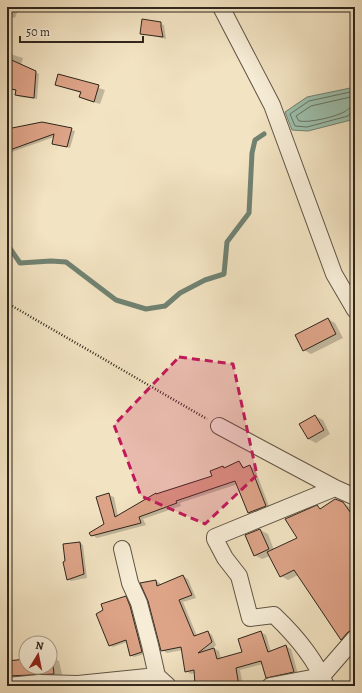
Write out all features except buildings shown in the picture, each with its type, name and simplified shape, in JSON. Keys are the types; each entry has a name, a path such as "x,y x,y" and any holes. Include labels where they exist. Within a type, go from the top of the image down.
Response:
{"street":[{"path":"221,7 272,105 334,274 355,310"},
{"path":"219,426 335,488 355,497"},
{"path":"324,681 310,657 274,616 250,618 239,576 224,558 215,537 335,488"},
{"path":"7,686 39,683 78,684 162,681 138,603 130,583 122,548"},
{"path":"270,686 324,681 355,638"}],"path":[{"path":"7,303 219,426"}],"highlighted area":[{"path":"179,357 233,364 257,475 205,524 141,496 114,425"}],"water":[{"path":"355,87 355,112 351,120 308,131 292,130 285,112 307,97"}],"waterway":[{"path":"7,244 20,263 51,261 66,262 116,300 146,309 165,306 180,293 205,280 224,274 227,242 249,213 252,153 255,140 264,134"}]}
